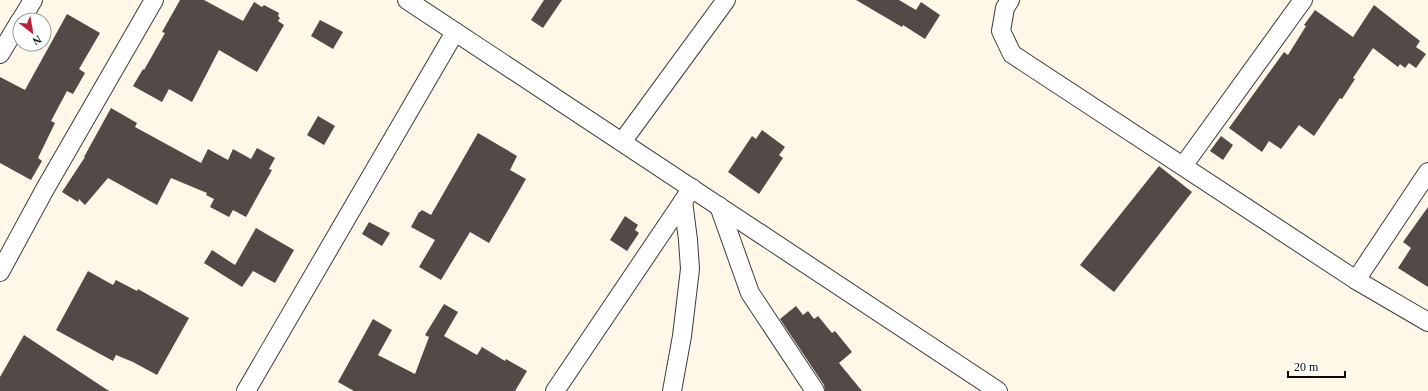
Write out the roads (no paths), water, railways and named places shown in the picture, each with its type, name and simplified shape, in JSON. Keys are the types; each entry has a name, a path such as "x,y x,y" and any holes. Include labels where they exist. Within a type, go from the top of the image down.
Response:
{"street":[{"path":"25,12 33,0"},
{"path":"0,272 45,189 154,0"},
{"path":"407,0 622,142 688,195 718,206 998,391"},
{"path":"622,142 726,0"},
{"path":"1010,0 1005,8 1001,31 1012,54 1356,280 1428,322"},
{"path":"1183,166 1303,0"},
{"path":"246,391 455,32"},
{"path":"0,54 12,34"},
{"path":"1356,280 1428,172"},
{"path":"555,391 688,195"},
{"path":"672,391 682,336 690,269 688,240 688,195"},
{"path":"718,206 750,293 815,391"}]}
